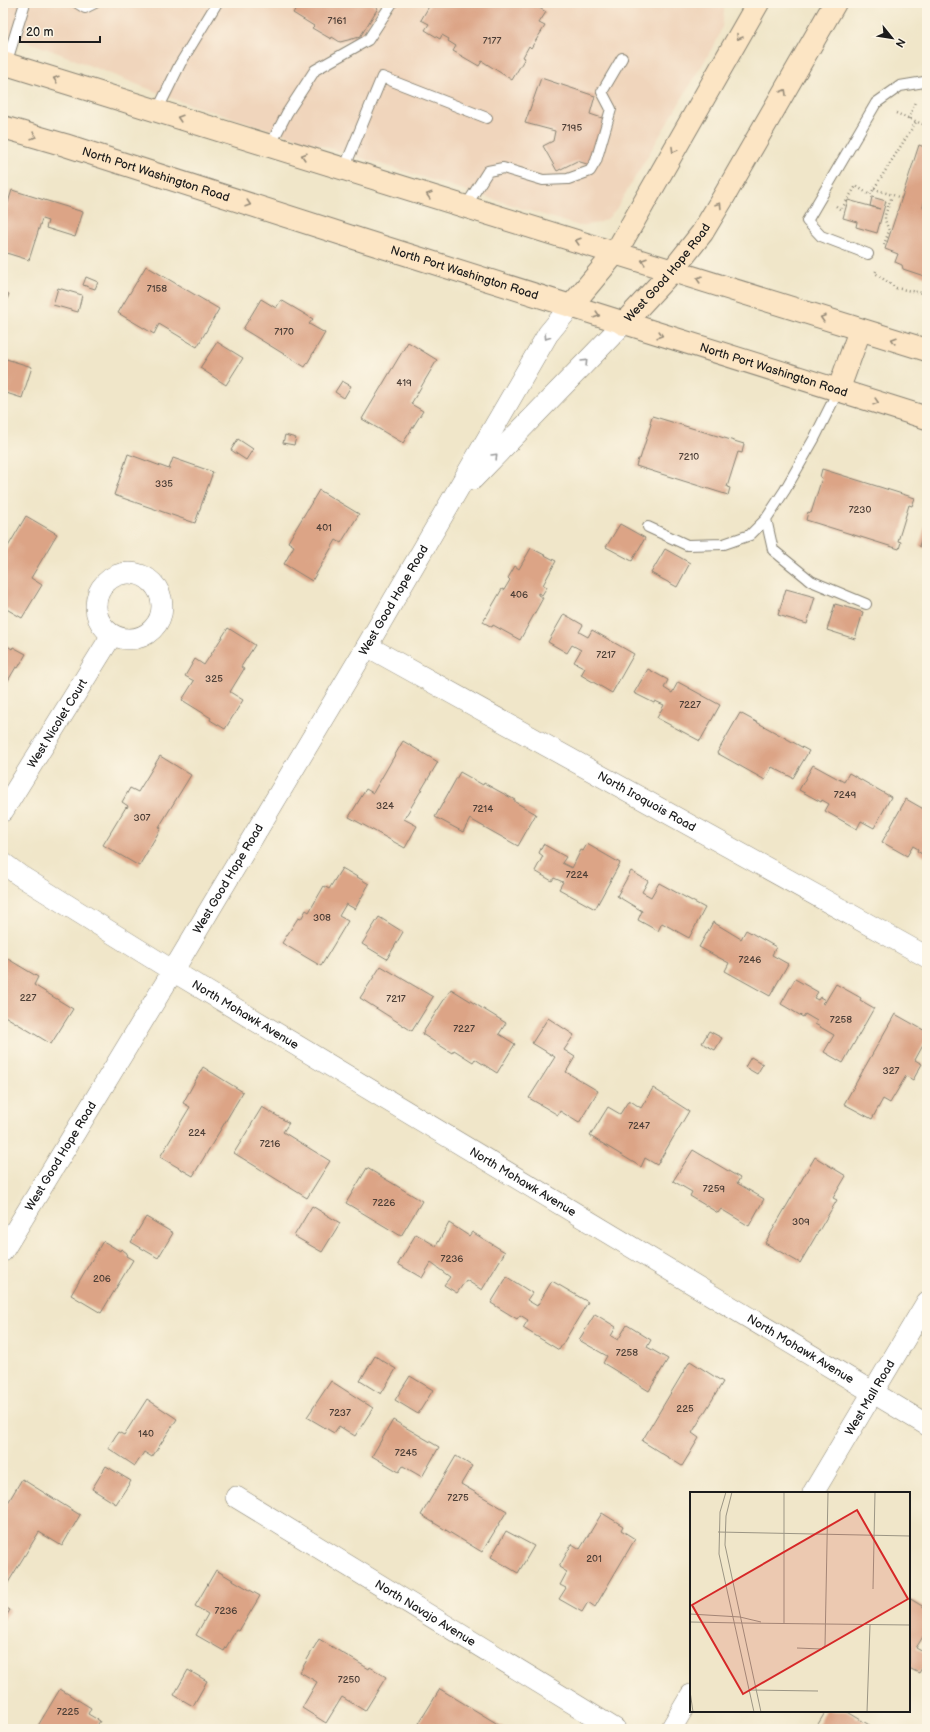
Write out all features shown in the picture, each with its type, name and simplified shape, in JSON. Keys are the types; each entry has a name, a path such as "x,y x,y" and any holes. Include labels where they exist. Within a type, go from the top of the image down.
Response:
{"main road":[{"name":"West Good Hope Road","path":"571,306 616,252 758,3"},
{"name":"West Good Hope Road","path":"623,324 672,270 702,233 724,198 835,3"},
{"path":"4,65 344,168 927,350"},
{"name":"North Port Washington Road","path":"3,127 65,145 571,306 623,324 927,418"},
{"path":"838,391 860,330"}],"street":[{"name":"West Good Hope Road","path":"3,1251 173,971 367,646 548,334 571,306"},
{"name":"West Good Hope Road","path":"449,504 623,324"},
{"name":"West Nicolet Court","path":"3,811 112,635"},
{"name":"North Iroquois Road","path":"367,646 927,957"},
{"path":"3,863 19,875 173,971"},
{"name":"North Mohawk Avenue","path":"173,971 927,1426"},
{"name":"West Mall Road","path":"814,1492 927,1302"},
{"name":"North Navajo Avenue","path":"236,1497 615,1729"},
{"path":"671,1729 690,1697"}],"lane":[{"path":"4,65 25,3"},
{"path":"77,3 85,8 95,3"},
{"path":"157,111 180,64 217,3"},
{"path":"270,146 287,113 315,70 368,40 392,3"},
{"path":"466,206 488,171 503,168 543,180 568,179 590,171 596,161 611,109 602,92 622,58"},
{"path":"344,168 382,78 487,118"},
{"path":"868,254 820,236 807,221 876,103 900,86 924,82 927,83"},
{"path":"648,527 687,545 724,544 750,535 766,519 814,439 838,391"},
{"path":"766,519 773,550 811,581 866,604"}],"path":[{"path":"876,103 927,126"},
{"path":"822,196 841,210 856,186 870,195 916,122"},
{"path":"874,189 902,198"},
{"path":"882,252 889,230 885,220 892,196"},
{"path":"877,266 875,273 896,288 927,294"}],"shaded area":[{"path":"3,3 724,3 724,12 722,27 717,40 616,209 609,217 599,223 579,226 179,101 53,51 3,33"}],"building":[{"path":"299,3 373,3 372,4 378,8 360,37 340,42 332,37 331,39 312,28 314,26 293,13"},
{"path":"431,3 506,3 513,7 515,3 531,3 546,12 539,23 545,26 531,48 529,46 523,57 525,58 512,80 482,61 479,66 453,51 456,46 448,41 449,39 442,35 440,39 425,30 429,24 421,20"},
{"path":"541,78 595,96 590,114 605,119 590,165 577,161 557,171 543,146 553,141 555,131 525,123"},
{"path":"919,145 927,148 927,200 925,199 923,207 927,209 927,277 903,269 902,265 895,262 898,254 885,249"},
{"path":"12,190 83,212 75,237 46,228 48,221 42,219 29,260 3,252 3,218"},
{"path":"872,197 886,201 877,233 856,227 857,222 843,218 848,200 880,209 870,206"},
{"path":"146,266 219,309 197,347 159,324 154,334 118,313"},
{"path":"86,277 98,282 95,289 83,285"},
{"path":"58,288 82,295 78,312 53,305"},
{"path":"3,292 9,294 3,311"},
{"path":"261,299 276,308 281,300 313,319 309,324 325,333 305,367 243,329"},
{"path":"217,342 243,358 226,385 200,368"},
{"path":"408,342 437,360 411,404 423,411 403,443 362,419"},
{"path":"3,358 32,367 22,398 3,392"},
{"path":"342,381 351,386 344,398 335,392"},
{"path":"652,416 744,444 742,453 738,452 727,487 730,488 728,495 636,466 638,459 640,459"},
{"path":"285,435 296,438 294,445 283,443"},
{"path":"238,439 253,449 246,460 231,450"},
{"path":"128,454 169,469 173,458 213,472 195,523 114,495"},
{"path":"822,469 915,498 912,506 909,505 898,541 901,542 899,549 806,520 808,512 811,513 822,478 820,477"},
{"path":"319,490 359,514 341,543 336,540 312,581 284,564 294,546 288,542"},
{"path":"26,516 57,534 31,578 42,585 22,618 3,607 3,555"},
{"path":"927,521 927,549 919,546"},
{"path":"620,524 645,538 632,561 606,547"},
{"path":"531,548 556,561 543,585 547,587 542,595 538,593 538,595 543,598 520,640 493,625 492,627 483,622 502,589 504,590 510,580 508,578 515,566 519,569"},
{"path":"665,549 690,563 677,587 651,573"},
{"path":"786,589 815,597 807,624 778,615"},
{"path":"835,604 863,612 855,639 827,630"},
{"path":"564,614 583,625 579,632 588,637 592,630 634,654 612,693 581,675 585,668 574,662 581,650 572,645 567,653 548,642"},
{"path":"228,628 255,645 241,667 244,669 230,692 243,700 225,729 210,720 211,718 182,700 194,681 185,676 195,659 204,665"},
{"path":"3,643 12,649 13,647 26,654 18,668 16,667 3,689"},
{"path":"648,669 668,680 664,688 672,693 678,682 720,705 700,741 657,718 664,705 655,701 654,703 634,693"},
{"path":"740,713 809,751 793,778 772,767 765,780 717,753"},
{"path":"403,741 438,762 404,819 417,826 405,848 349,817 366,789 373,793"},
{"path":"160,756 191,775 159,827 161,828 139,866 103,845 128,806 122,802 130,788 138,792"},
{"path":"813,765 844,782 849,773 891,797 874,828 861,821 857,829 825,811 829,804 822,800 821,802 799,790"},
{"path":"460,772 515,800 515,802 536,814 518,846 470,819 463,832 435,817"},
{"path":"906,799 927,811 927,857 917,851 918,849 913,846 907,856 882,842"},
{"path":"543,844 566,857 562,863 572,868 581,850 583,851 587,844 620,863 595,909 559,889 563,882 554,878 552,881 535,871 543,856 539,853"},
{"path":"342,868 369,884 355,909 346,904 339,916 348,921 321,966 282,943 298,918 301,919 306,910 309,912 324,886 329,889"},
{"path":"631,871 648,881 642,892 651,897 659,883 705,908 689,938 662,923 658,931 638,920 642,911 617,896"},
{"path":"379,917 403,932 387,959 362,944"},
{"path":"713,922 741,939 746,930 776,947 772,955 788,964 770,996 725,971 729,963 699,947"},
{"path":"3,956 38,977 34,985 73,1009 51,1044 3,1015"},
{"path":"381,966 433,997 412,1031 360,998"},
{"path":"795,979 818,992 814,998 818,1000 820,997 825,1000 822,1003 824,1004 836,984 861,998 860,1000 874,1008 843,1063 824,1052 834,1035 815,1024 817,1021 805,1014 803,1017 781,1004"},
{"path":"451,989 506,1023 499,1034 515,1044 497,1073 475,1059 473,1062 454,1050 452,1053 422,1034"},
{"path":"895,1014 927,1032 927,1038 915,1060 922,1064 913,1080 906,1076 890,1103 883,1099 872,1119 844,1104"},
{"path":"548,1018 574,1035 564,1050 575,1057 566,1072 598,1091 579,1123 560,1111 558,1115 529,1098 555,1057 532,1043"},
{"path":"709,1031 722,1038 715,1050 702,1043"},
{"path":"751,1057 763,1064 757,1074 745,1067"},
{"path":"203,1067 243,1092 193,1176 160,1157 190,1107 183,1103"},
{"path":"653,1088 689,1111 657,1165 645,1158 641,1167 590,1136 608,1107 620,1114 629,1100 641,1108"},
{"path":"262,1107 289,1123 283,1132 330,1161 307,1198 234,1153"},
{"path":"693,1150 740,1178 737,1183 764,1199 749,1226 721,1209 718,1213 690,1196 692,1192 673,1181"},
{"path":"815,1157 846,1176 833,1198 837,1200 800,1263 765,1243"},
{"path":"367,1168 422,1201 401,1236 346,1203"},
{"path":"312,1206 340,1223 322,1252 294,1236"},
{"path":"146,1217 173,1233 158,1258 131,1242"},
{"path":"449,1223 469,1236 472,1232 505,1252 482,1290 466,1280 457,1293 444,1285 450,1277 431,1263 422,1278 398,1264 416,1234 436,1246"},
{"path":"103,1241 120,1251 121,1249 127,1253 126,1256 133,1260 101,1313 71,1295"},
{"path":"507,1277 532,1293 527,1300 537,1306 552,1281 588,1302 559,1350 523,1328 528,1320 520,1315 517,1319 491,1303"},
{"path":"595,1314 616,1327 611,1336 618,1340 627,1325 651,1340 647,1347 668,1359 649,1391 603,1363 607,1356 579,1340"},
{"path":"375,1356 396,1369 381,1394 360,1381"},
{"path":"690,1361 723,1382 692,1433 699,1438 682,1466 642,1441"},
{"path":"410,1376 433,1390 418,1414 395,1400"},
{"path":"331,1381 373,1408 355,1436 339,1426 334,1433 307,1417"},
{"path":"147,1399 177,1419 152,1457 144,1452 135,1466 108,1448 118,1432 124,1435"},
{"path":"393,1420 439,1447 422,1477 403,1466 399,1472 372,1456"},
{"path":"456,1456 472,1466 461,1484 507,1511 482,1552 421,1515"},
{"path":"106,1466 131,1481 116,1504 92,1489"},
{"path":"22,1479 80,1515 62,1546 39,1532 3,1591 3,1511"},
{"path":"602,1513 623,1526 621,1530 635,1539 595,1607 588,1602 582,1612 559,1599 566,1588 560,1585 567,1572 559,1567 572,1544 580,1549"},
{"path":"506,1531 534,1546 518,1573 491,1557"},
{"path":"216,1570 260,1596 239,1631 236,1630 224,1651 196,1635 208,1614 195,1606"},
{"path":"910,1599 927,1609 927,1630 916,1648 927,1654 927,1660 919,1673 910,1668"},
{"path":"3,1606 10,1610 3,1621"},
{"path":"319,1639 369,1669 370,1667 386,1677 365,1711 342,1697 326,1723 302,1708 317,1682 300,1672"},
{"path":"188,1670 207,1681 193,1706 174,1695"},
{"path":"60,1689 91,1708 88,1714 100,1721 95,1729 36,1729"},
{"path":"440,1689 506,1729 429,1729 419,1723"},
{"path":"825,1712 848,1712 876,1729 815,1729"}]}
